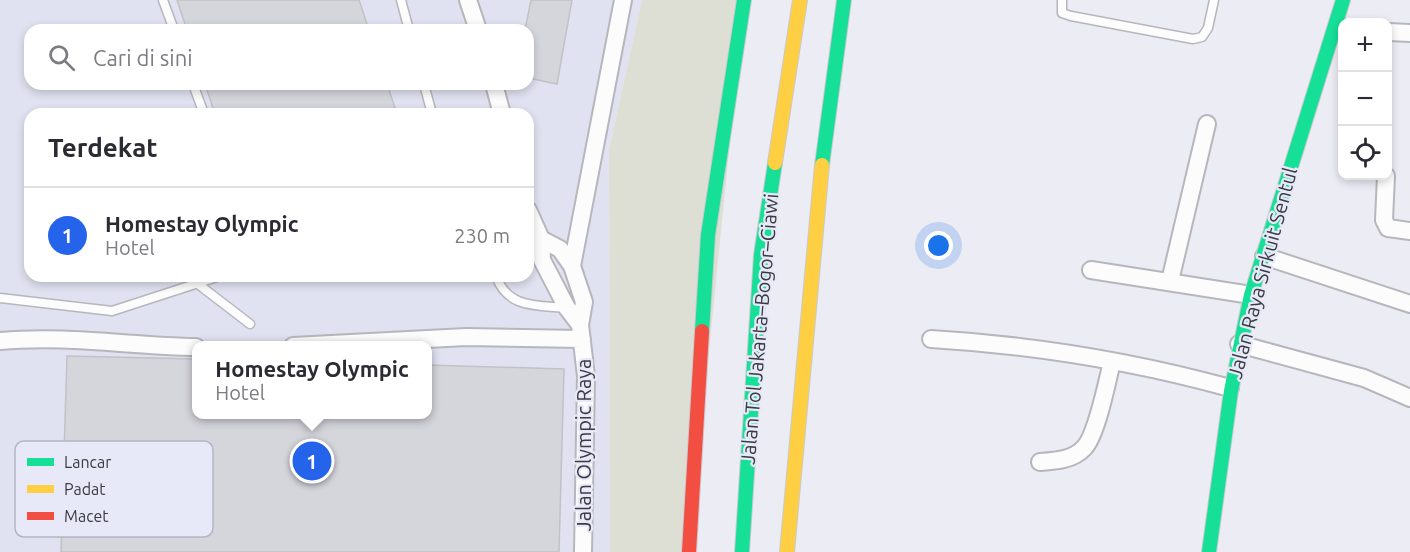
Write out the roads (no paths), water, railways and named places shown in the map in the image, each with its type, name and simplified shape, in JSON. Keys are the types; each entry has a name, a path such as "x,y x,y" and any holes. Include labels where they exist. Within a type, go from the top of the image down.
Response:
{"main road":[{"path":"688,552 708,235 744,0"},
{"name":"Jalan Tol Jakarta–Bogor–Ciawi","path":"742,552 761,255 800,0"},
{"path":"787,552 820,181 833,67 844,0"},
{"name":"Jalan Raya Sirkuit Sentul","path":"1340,18 1343,0"},
{"name":"Jalan Raya Sirkuit Sentul","path":"1209,552 1230,388 1251,295 1338,31"},
{"path":"790,502 794,552"}],"street":[{"path":"468,0 476,24"},
{"path":"572,266 623,0"},
{"path":"1392,32 1410,33"},
{"path":"496,90 500,108"},
{"path":"1170,281 1207,123"},
{"path":"1386,180 1384,220 1388,228 1410,231"},
{"name":"Jalan Olympic Raya","path":"534,226 541,239 542,260 581,332"},
{"name":"Jalan Olympic Raya","path":"541,239 560,249 572,266 584,302 581,332 586,376 583,552"},
{"path":"1264,256 1410,304"},
{"path":"1091,270 1251,295"},
{"path":"379,341 581,332"},
{"path":"0,341 65,339 125,345 192,347"},
{"path":"931,339 1040,349 1188,377 1230,388"},
{"path":"1239,344 1364,378 1410,398"},
{"path":"1040,462 1059,461 1084,449 1091,437 1112,362"}],"lane":[{"path":"163,0 172,24"},
{"path":"401,0 407,24"},
{"path":"1062,0 1062,13 1071,16 1193,39 1202,37 1208,28 1214,0"},
{"path":"195,90 202,108"},
{"path":"426,90 430,108"},
{"path":"0,298 112,311 204,282"},
{"path":"498,282 501,290 513,300 567,308 584,302"},
{"path":"198,284 250,324"}],"place":[{"name":"Homestay Olympic","path":"312,461"}]}
